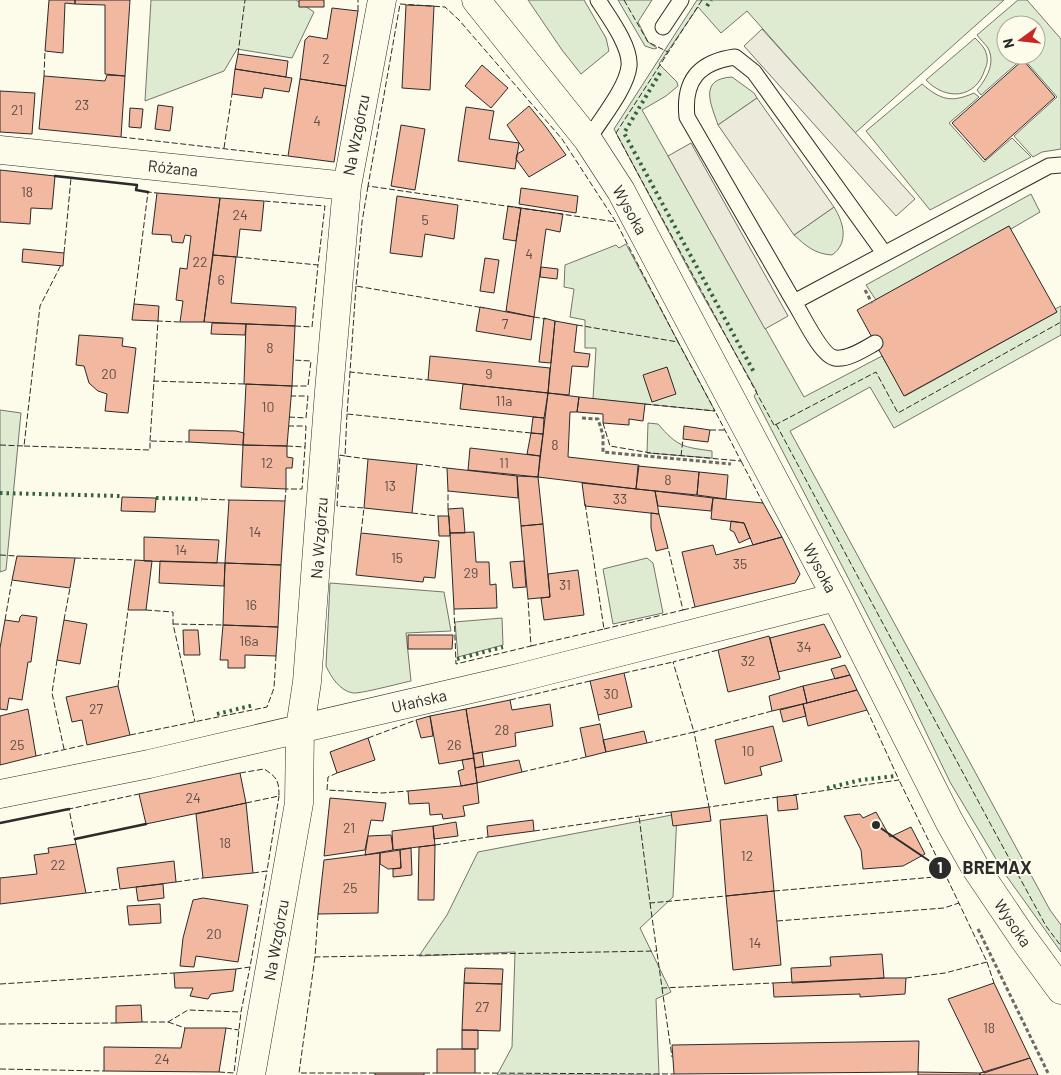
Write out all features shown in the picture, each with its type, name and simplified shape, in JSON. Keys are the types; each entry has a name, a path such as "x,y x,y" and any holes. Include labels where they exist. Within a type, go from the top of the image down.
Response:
{"street":[{"name":"Na Wzgórzu","path":"251,1075 299,803 300,728 307,682 346,186 382,0"},
{"name":"Wysoka","path":"476,0 588,140 621,191 836,597 949,821 975,867 1061,990"},
{"name":"Różana","path":"0,150 346,186"},
{"name":"Ułańska","path":"0,794 149,764 574,664 836,597"}],"lane":[{"path":"588,140 625,82 630,65 620,35 598,0"},
{"path":"663,27 681,0"},
{"path":"875,344 843,358 835,358 828,355 820,346 687,117 685,100 691,82 704,66 720,59 735,57 754,72 884,254"},
{"path":"794,302 1049,166 1061,165"}],"path":[{"path":"582,418 598,419 603,435 603,452 735,465"},
{"path":"998,970 1048,1075"}],"green space":[{"path":"151,0 296,0 314,12 292,58 237,49 224,71 145,101"},
{"path":"528,0 584,0 606,38 609,51 581,74"},
{"path":"618,0 652,0 638,22 648,42 657,48 645,46"},
{"path":"697,0 1004,0 855,133 747,11 721,33 698,7 659,64 677,82 678,86 666,96 642,110 804,397 882,356 905,396 1057,312 1055,309 1061,306 1061,335 894,428 870,387 790,431 1050,910 1061,925 1061,952 1005,874 950,782 899,676 754,396 757,392 697,285 614,129"},
{"path":"1018,0 1027,0 1040,15 1000,15"},
{"path":"996,19 996,65 1015,65 981,95 977,90 987,76 991,60 988,48 977,35"},
{"path":"1046,22 1061,39 1061,149 1042,152 1033,157 1014,136 1057,97 1029,65 1046,65"},
{"path":"975,38 985,50 987,60 981,79 975,86 960,94 951,94 934,87 926,80"},
{"path":"732,77 754,93 757,98 718,125 710,101 711,88 714,82"},
{"path":"922,84 941,97 952,99 974,93 979,97 949,123 984,162 1012,138 1031,157 930,210 866,131"},
{"path":"1031,194 1040,212 1011,229 1009,226 876,300 866,285"},
{"path":"834,207 842,226 843,239 841,245 832,255 811,249 794,235"},
{"path":"626,244 715,411 593,399 596,348 585,348 585,320 570,317 574,289 564,287 565,265 616,245 619,248"},
{"path":"0,410 21,413 6,570 0,572"},
{"path":"648,423 658,424 676,442 682,445 712,451 712,458 647,453"},
{"path":"647,558 653,563 663,613 613,624 603,569"},
{"path":"330,583 444,592 451,631 406,633 411,681 364,692 348,692 330,675 326,666"},
{"path":"502,618 503,645 458,657 455,622"},
{"path":"677,814 673,897 640,928 671,992 656,999 659,1075 497,1075 512,1047 515,952 419,956 447,915 478,852"}],"shaded area":[{"path":"762,29 915,199 896,216 744,46"},
{"path":"757,98 834,207 794,235 718,125"},
{"path":"691,143 788,316 765,329 668,156"}],"building":[{"path":"49,0 75,0 75,4 65,3 63,53 45,51"},
{"path":"75,0 130,0 125,76 105,74 105,5 75,4"},
{"path":"299,0 324,0 324,7 299,7"},
{"path":"406,5 434,6 430,90 402,88"},
{"path":"332,8 358,11 346,86 300,79 305,40 309,36 327,39"},
{"path":"238,54 288,61 286,77 235,69"},
{"path":"482,65 508,88 491,108 465,86"},
{"path":"1017,65 1027,65 1055,97 985,160 952,123"},
{"path":"235,69 292,78 289,92 264,88 262,98 232,94"},
{"path":"107,75 125,76 121,137 39,129 44,76 105,81"},
{"path":"300,79 346,86 334,162 288,156"},
{"path":"0,91 35,93 32,134 0,132"},
{"path":"158,105 173,107 170,131 155,129"},
{"path":"529,106 566,155 529,177 516,159 517,154 524,150 507,125"},
{"path":"466,107 494,111 489,139 519,143 515,169 458,161"},
{"path":"130,108 143,109 141,128 129,127"},
{"path":"401,125 425,129 415,190 391,186"},
{"path":"0,170 55,176 52,209 31,208 30,224 0,222"},
{"path":"521,188 578,196 576,213 519,204"},
{"path":"157,193 220,198 204,322 180,322 183,301 176,300 180,268 187,269 191,236 185,235 183,243 172,242 171,235 152,234"},
{"path":"397,196 458,205 454,239 425,234 422,257 390,253"},
{"path":"220,198 264,201 261,231 240,229 237,257 213,255"},
{"path":"508,206 521,208 516,241 503,239"},
{"path":"521,208 563,214 560,232 546,229 534,317 506,311"},
{"path":"1009,226 1057,312 904,396 857,310"},
{"path":"23,249 64,253 63,266 22,262"},
{"path":"213,255 236,257 231,303 296,307 295,326 204,322"},
{"path":"485,258 499,260 494,293 480,291"},
{"path":"541,267 558,269 557,279 540,277"},
{"path":"134,304 159,306 158,321 132,320"},
{"path":"480,307 534,317 531,340 476,331"},
{"path":"544,318 555,321 551,363 539,362"},
{"path":"555,321 577,325 574,352 590,354 588,367 572,366 569,395 548,393"},
{"path":"212,323 246,324 245,335 211,334"},
{"path":"246,324 295,326 292,386 244,384"},
{"path":"79,335 123,338 122,346 136,348 128,413 105,411 107,394 98,391 89,383 84,366 76,365"},
{"path":"430,356 550,368 548,393 428,380"},
{"path":"667,367 676,394 652,402 643,375"},
{"path":"246,384 292,386 287,446 243,445"},
{"path":"463,384 548,393 544,418 460,409"},
{"path":"548,393 579,397 577,412 570,412 568,457 639,465 636,489 538,477"},
{"path":"579,397 645,404 643,421 629,419 629,425 603,423 603,414 577,412"},
{"path":"533,417 544,418 543,434 531,433"},
{"path":"684,426 710,430 708,442 683,439"},
{"path":"189,430 236,431 244,433 243,445 189,442"},
{"path":"531,433 543,434 540,456 527,454"},
{"path":"243,445 287,446 287,457 293,458 292,468 286,468 286,489 241,487"},
{"path":"470,448 540,456 538,477 468,470"},
{"path":"368,459 417,464 412,513 364,508"},
{"path":"638,466 699,472 697,495 636,489"},
{"path":"447,468 517,476 518,498 448,491"},
{"path":"699,472 728,475 726,499 697,495"},
{"path":"517,476 538,477 543,524 521,526"},
{"path":"582,483 655,491 659,514 585,506"},
{"path":"655,491 713,498 711,511 658,506"},
{"path":"122,497 156,498 155,512 121,511"},
{"path":"713,498 763,503 782,537 753,545 744,523 711,519"},
{"path":"229,500 285,501 281,565 225,563"},
{"path":"463,508 465,533 450,533 448,509"},
{"path":"651,513 659,514 668,548 656,551 651,528"},
{"path":"438,516 449,516 450,536 439,536"},
{"path":"731,521 744,523 750,538 739,543 734,532 730,530"},
{"path":"543,524 550,597 528,599 521,526"},
{"path":"474,532 476,562 489,562 490,585 496,584 497,608 454,609 450,533"},
{"path":"361,533 439,541 435,578 424,577 423,582 356,575"},
{"path":"144,537 219,540 217,563 144,561"},
{"path":"782,537 800,574 795,583 695,607 682,552 713,545 716,555"},
{"path":"17,556 75,558 70,588 12,580"},
{"path":"135,560 152,561 146,610 128,610"},
{"path":"160,561 225,563 224,586 159,583"},
{"path":"524,561 526,587 513,588 510,562"},
{"path":"225,563 281,565 278,627 223,625"},
{"path":"578,570 584,615 544,620 541,598 550,597 548,574"},
{"path":"22,615 37,617 31,662 28,662 22,700 9,698 7,710 0,709 0,648 5,620 19,622"},
{"path":"64,620 87,624 80,664 57,660"},
{"path":"824,624 841,657 778,672 770,638"},
{"path":"223,625 278,627 276,656 245,655 245,668 228,668 228,660 220,660"},
{"path":"183,630 198,630 200,655 184,655"},
{"path":"408,635 453,635 452,649 408,649"},
{"path":"769,636 780,679 728,692 718,650"},
{"path":"845,665 850,675 835,679 831,669"},
{"path":"624,673 632,707 598,715 590,681"},
{"path":"850,675 857,690 807,703 803,686"},
{"path":"118,686 130,735 87,745 82,720 72,722 66,697"},
{"path":"803,686 807,703 772,711 769,696"},
{"path":"857,690 867,710 808,726 803,704"},
{"path":"510,700 512,710 550,704 553,726 515,733 516,746 473,754 466,709"},
{"path":"803,704 806,716 783,722 780,710"},
{"path":"28,709 36,756 0,765 0,716"},
{"path":"466,709 474,758 439,764 430,716"},
{"path":"430,716 433,736 421,738 416,720"},
{"path":"600,724 606,752 586,757 580,728"},
{"path":"773,726 782,761 760,767 762,775 725,784 715,740"},
{"path":"644,731 647,743 606,752 603,740"},
{"path":"368,738 375,760 337,773 330,752"},
{"path":"482,752 484,766 475,768 473,754"},
{"path":"474,758 477,783 461,786 458,771 464,769 462,760"},
{"path":"519,760 522,772 477,783 475,768"},
{"path":"240,773 246,803 146,824 139,794"},
{"path":"477,783 479,803 463,806 465,816 443,819 442,814 430,815 429,803 409,804 408,791"},
{"path":"796,795 798,809 778,811 777,797"},
{"path":"330,798 386,803 383,821 371,820 365,850 324,856"},
{"path":"246,803 253,873 203,878 196,814"},
{"path":"709,807 711,821 673,826 671,812"},
{"path":"876,812 890,837 911,827 925,854 903,866 863,869 861,850 844,816 860,814 863,818"},
{"path":"767,815 774,891 726,896 720,820"},
{"path":"533,820 534,831 488,837 487,826"},
{"path":"456,822 458,836 434,839 433,826"},
{"path":"433,826 435,845 393,850 392,831"},
{"path":"391,835 393,850 365,855 368,836"},
{"path":"76,844 86,893 0,904 0,878 37,874 34,855 49,853 48,848"},
{"path":"435,845 434,900 418,900 419,847"},
{"path":"411,848 412,875 393,877 393,869 401,868 400,850"},
{"path":"400,850 401,868 388,869 380,864 380,853"},
{"path":"380,853 378,913 318,914 324,860"},
{"path":"174,861 176,882 120,889 117,868"},
{"path":"163,884 164,898 138,901 136,887"},
{"path":"774,891 781,965 733,970 726,896"},
{"path":"203,898 248,905 238,962 196,956 194,967 180,966 183,938 193,900"},
{"path":"160,904 161,923 129,925 127,906"},
{"path":"882,954 884,978 792,983 791,968 831,966 830,957"},
{"path":"465,968 503,969 502,984 464,983"},
{"path":"236,969 233,991 211,994 208,999 190,996 193,988 175,988 174,973"},
{"path":"906,978 905,994 860,997 860,994 774,997 773,983"},
{"path":"464,983 502,984 500,1031 462,1030"},
{"path":"994,983 1030,1058 984,1073 948,999"},
{"path":"141,1005 142,1022 116,1023 116,1006"},
{"path":"185,1028 226,1028 219,1072 104,1071 104,1047 181,1048"},
{"path":"462,1030 478,1030 478,1049 462,1049"},
{"path":"919,1041 918,1072 674,1074 672,1045"},
{"path":"437,1049 475,1049 475,1073 437,1073"},
{"path":"1030,1058 1038,1075 980,1075 980,1073"},
{"path":"918,1072 980,1073 980,1075 918,1075"},
{"path":"375,1073 424,1073 424,1075 375,1075"}],"hedge":[{"path":"707,6 711,0"},
{"path":"660,73 624,133 755,374"},
{"path":"0,493 120,496"},
{"path":"156,498 202,499"},
{"path":"457,659 503,647"},
{"path":"217,714 254,705"},
{"path":"827,788 861,780 895,776"}],"fence":[{"path":"238,54 245,0"},
{"path":"358,0 358,11"},
{"path":"624,0 648,42 668,52"},
{"path":"702,0 616,133 774,425 776,424 1046,926 1061,946"},
{"path":"400,4 445,7 459,20 562,139 616,222 368,186 400,4"},
{"path":"44,76 45,51"},
{"path":"224,148 232,94"},
{"path":"121,137 288,156"},
{"path":"64,253 71,178"},
{"path":"368,186 362,222 356,286 484,308"},
{"path":"134,304 148,192 157,193"},
{"path":"237,257 318,265 325,206 264,201"},
{"path":"577,325 678,342 616,222"},
{"path":"0,445 24,446 40,306 61,265"},
{"path":"295,326 312,327 318,265"},
{"path":"356,286 350,372 428,380"},
{"path":"534,317 546,319"},
{"path":"150,441 158,321 180,322"},
{"path":"775,425 876,372 898,413 1061,322"},
{"path":"645,404 715,411 678,342"},
{"path":"292,386 308,386 311,361 293,360"},
{"path":"350,372 347,414 531,433"},
{"path":"153,381 244,384"},
{"path":"289,417 306,418 308,396 291,396"},
{"path":"603,423 610,446 651,453 741,461 715,411"},
{"path":"347,414 345,456 368,459"},
{"path":"287,446 305,447 306,426 289,426"},
{"path":"710,430 725,430"},
{"path":"681,456 683,439"},
{"path":"24,446 150,450 150,441 189,442"},
{"path":"285,501 286,489 302,489 305,447"},
{"path":"345,456 340,455 337,506 364,508 361,533"},
{"path":"741,461 763,503"},
{"path":"417,464 447,468"},
{"path":"448,491 448,509"},
{"path":"202,499 229,500"},
{"path":"531,646 604,629 585,503"},
{"path":"412,513 438,516"},
{"path":"604,629 683,610 668,548"},
{"path":"0,555 17,556"},
{"path":"75,558 135,560"},
{"path":"5,620 12,580"},
{"path":"64,620 70,588"},
{"path":"454,609 456,664 531,646 528,599"},
{"path":"683,610 695,607"},
{"path":"118,686 128,610"},
{"path":"146,610 173,612 173,624 195,722"},
{"path":"173,624 223,625"},
{"path":"647,743 694,732 673,662 718,650"},
{"path":"130,735 267,707 274,688 276,656"},
{"path":"57,660 52,693 64,749"},
{"path":"624,673 673,662"},
{"path":"510,700 590,681"},
{"path":"793,795 899,780 867,710"},
{"path":"772,711 694,732 709,807 778,797"},
{"path":"598,715 600,724"},
{"path":"368,738 416,720"},
{"path":"36,756 85,745"},
{"path":"522,772 586,757"},
{"path":"240,773 264,769 272,774 278,787 279,796 246,803"},
{"path":"337,773 328,777 327,790 382,793 408,791"},
{"path":"774,891 946,876 899,780"},
{"path":"76,844 69,809 139,794"},
{"path":"253,873 267,871 279,796"},
{"path":"671,812 639,816 650,903 726,896"},
{"path":"534,831 639,816"},
{"path":"435,845 488,837"},
{"path":"236,969 250,967 267,871"},
{"path":"906,978 945,973 987,962 946,876"},
{"path":"176,882 203,878"},
{"path":"86,893 120,889"},
{"path":"650,903 662,988 773,983"},
{"path":"777,921 944,908 959,903"},
{"path":"318,914 315,957 657,951"},
{"path":"315,957 299,1073 375,1073"},
{"path":"987,962 994,983"},
{"path":"142,1022 168,1022 188,1010 241,1012 250,967"},
{"path":"0,984 174,973"},
{"path":"662,988 672,1057"},
{"path":"219,1072 234,1073 241,1012"},
{"path":"168,1022 185,1028"},
{"path":"0,1024 116,1023"},
{"path":"226,1028 239,1030"},
{"path":"0,1069 104,1071"},
{"path":"424,1073 437,1073"},
{"path":"475,1073 674,1074"}],"wall":[{"path":"55,176 137,185 136,190 148,192"},
{"path":"0,823 69,809"},
{"path":"75,839 146,824"}],"place":[{"name":"BREMAX","path":"876,825"}]}
